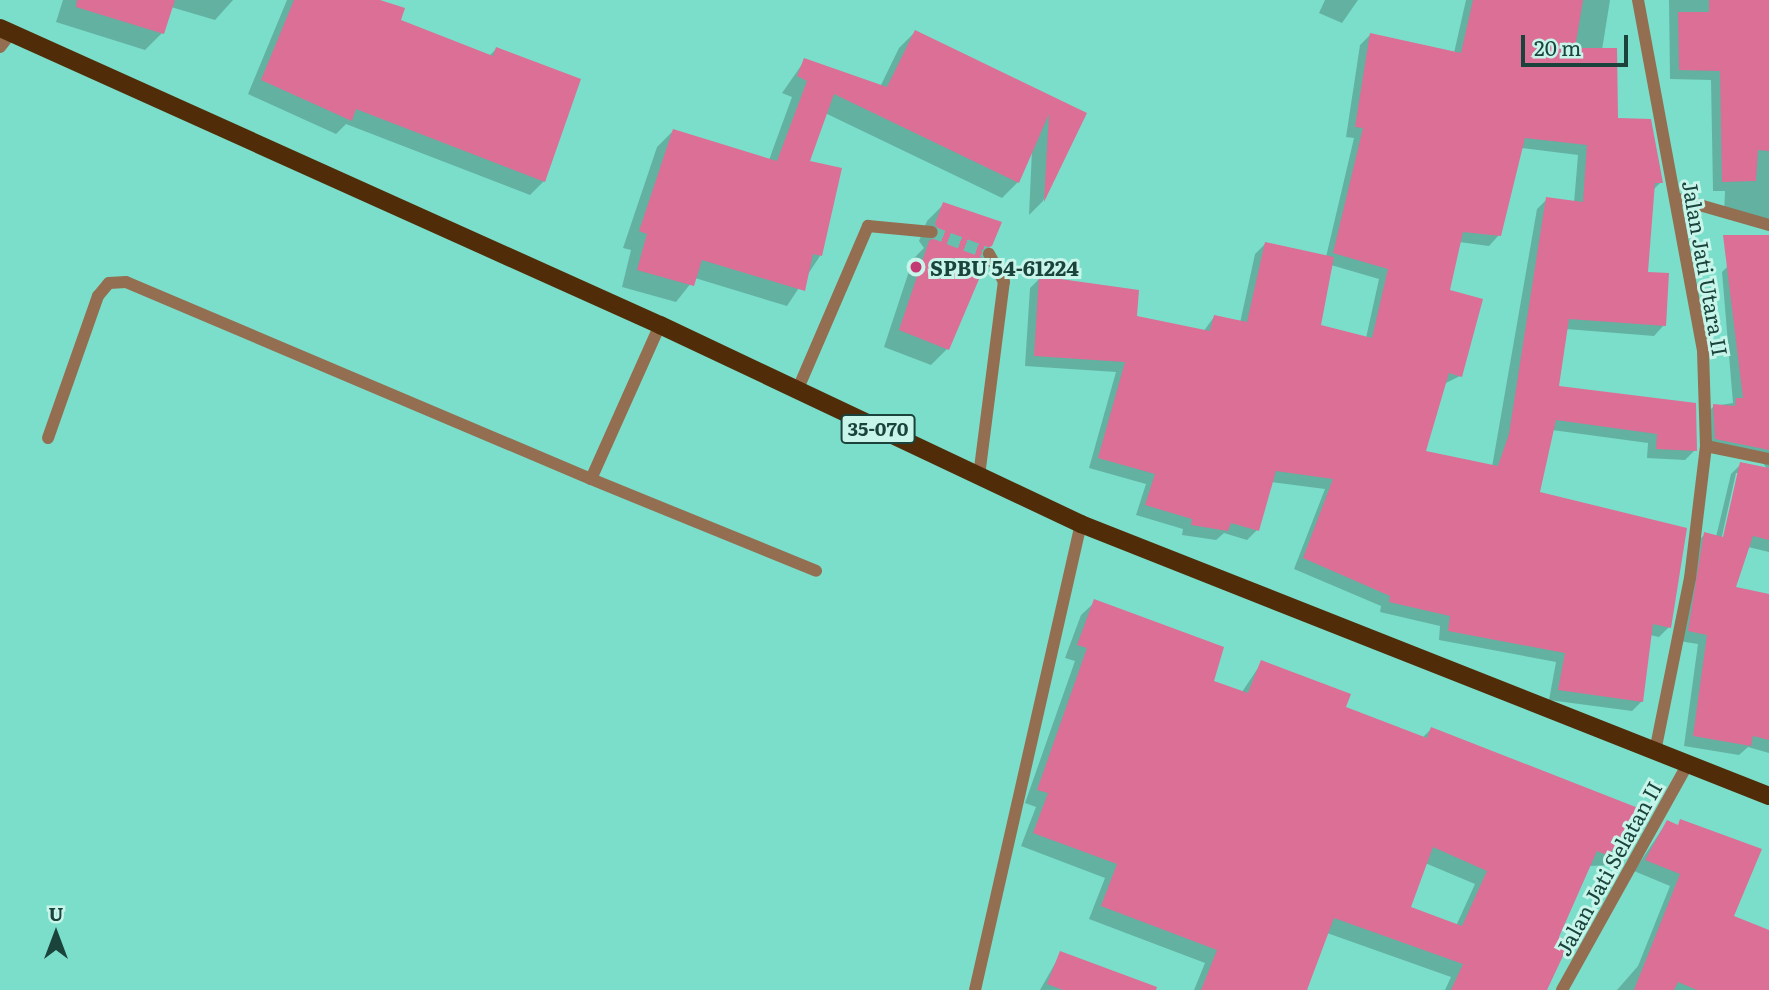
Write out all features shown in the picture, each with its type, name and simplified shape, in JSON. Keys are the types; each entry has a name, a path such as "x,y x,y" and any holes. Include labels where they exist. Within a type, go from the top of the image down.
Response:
{"main road":[{"name":"35-070","path":"4,36 660,325 1081,524 1769,796"}],"street":[{"name":"Jalan Jati Utara II","path":"1638,0 1703,351 1706,446 1690,578 1655,751"},
{"path":"1675,198 1769,225"},
{"path":"797,391 868,226 932,232"},
{"path":"979,476 1004,282 989,254"},
{"path":"48,438 98,296 110,283 127,282 591,479 816,571"},
{"path":"591,479 660,325"},
{"path":"1706,446 1769,459"},
{"path":"975,990 1081,524"},
{"name":"Jalan Jati Selatan II","path":"1562,990 1688,764"}],"building":[{"path":"77,0 175,0 164,34 76,7"},
{"path":"294,0 380,0 405,8 401,20 493,56 496,47 581,79 545,182 356,109 352,121 261,80"},
{"path":"1473,0 1583,0 1575,48 1617,48 1618,118 1651,119 1663,183 1655,183 1648,272 1669,273 1666,326 1569,319 1559,386 1696,403 1697,451 1656,449 1657,434 1556,420 1540,492 1687,528 1671,628 1653,624 1643,702 1558,690 1565,653 1448,631 1450,616 1389,602 1390,596 1303,558 1333,479 1276,471 1259,531 1231,523 1228,531 1191,525 1192,519 1145,505 1155,474 1098,458 1125,362 1034,356 1039,276 1139,290 1137,316 1210,331 1214,315 1247,322 1265,242 1334,257 1321,325 1372,338 1388,269 1333,253 1363,128 1355,127 1370,33 1461,53","holes":["1525,138 1587,145 1583,202 1546,197 1509,434 1498,466 1426,451 1449,373 1462,377 1483,299 1450,290 1463,232 1501,236"]},
{"path":"1709,0 1769,0 1769,151 1758,150 1756,181 1722,182 1720,71 1679,70 1678,12 1709,12"},
{"path":"915,30 1087,113 1044,202 1049,114 1019,183 834,94 810,161 842,168 822,256 813,254 805,291 702,260 694,286 637,270 647,234 639,231 673,129 777,161 807,81 797,76 804,58 887,87"},
{"path":"943,202 1002,222 992,246 981,250 985,265 949,350 899,330 929,241 941,233 935,224"},
{"path":"1723,235 1769,235 1769,450 1715,439 1713,404 1735,406 1736,398 1743,398"},
{"path":"1740,462 1769,468 1769,540 1753,536 1736,587 1769,594 1769,740 1753,736 1751,746 1693,736 1707,635 1688,631 1704,532 1723,537"},
{"path":"1094,599 1224,647 1214,681 1248,693 1261,660 1351,694 1346,707 1427,738 1431,727 1651,813 1628,853 1614,847 1609,856 1597,851 1559,937 1570,941 1547,990 1451,990 1463,964 1334,918 1307,990 1201,990 1217,950 1101,906 1117,864 1033,833 1048,793 1037,790 1087,648 1077,645","holes":["1433,847 1487,871 1462,926 1411,907"]},
{"path":"1680,819 1762,849 1734,916 1769,930 1769,990 1697,990 1678,982 1674,990 1634,990 1680,874 1645,860 1667,820 1678,825"},
{"path":"1060,951 1157,987 1156,990 1063,990 1047,984"}],"tunnel":[{"path":"932,232 989,254"}],"place":[{"name":"SPBU 54-61224","path":"916,267"}]}
